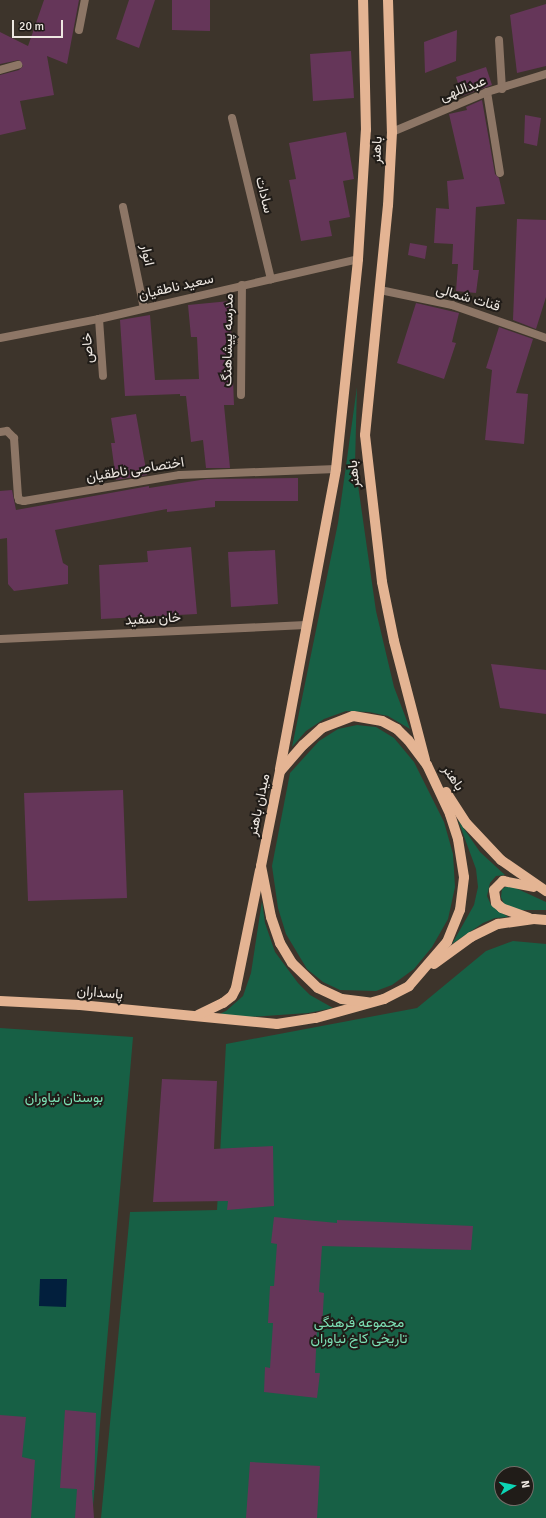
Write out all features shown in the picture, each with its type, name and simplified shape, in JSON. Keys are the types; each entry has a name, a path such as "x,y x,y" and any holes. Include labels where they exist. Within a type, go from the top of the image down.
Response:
{"main road":[{"name":"باهنر","path":"280,771 336,469 358,259 366,130 363,0"},
{"name":"باهنر","path":"388,0 392,132 380,290 365,435 372,510 394,641 427,765 467,824 501,860 544,890"},
{"name":"میدان باهنر","path":"353,716 382,721 397,729 427,765 454,826 464,877 460,910 455,926 424,971 397,994 368,1002 342,999 318,988 292,963 280,943 271,917 261,866 280,771 302,745 322,728 353,716"},
{"name":"پاسداران","path":"198,1015 223,1003 232,996 236,988 261,866"},
{"path":"544,890 510,881 503,881 494,890 496,903 512,914 546,920"},
{"path":"424,971 471,937 498,924 534,919"},
{"name":"پاسداران","path":"0,1001 198,1015 277,1024 316,1018 368,1002"}],"street":[{"path":"79,30 85,0"},
{"path":"499,40 502,89"},
{"path":"0,70 18,65"},
{"name":"عبداللهی","path":"392,132 487,92 502,89 546,74"},
{"path":"487,92 500,174"},
{"name":"سادات","path":"232,118 271,279"},
{"name":"انوار","path":"123,207 144,308"},
{"name":"سعید ناطقیان","path":"0,338 99,319 358,259"},
{"name":"مدرسه پیشاهنگ","path":"241,395 242,285"},
{"name":"قنات شمالى","path":"380,290 452,305 546,338"},
{"name":"خاص","path":"99,319 103,376"},
{"name":"اختصاصی ناطقیان","path":"0,432 7,432 14,438 18,496 19,500 24,501 180,475 336,469"},
{"name":"خان سفید","path":"0,639 306,625"}],"green space":[{"path":"357,387 355,464 376,611 394,687 410,729 388,716 369,712 346,711 324,719 306,731 292,747 338,523"},
{"path":"357,725 376,727 394,738 414,762 444,822 453,854 455,887 448,919 432,947 414,969 392,985 376,991 340,990 323,982 307,969 286,934 278,908 272,866 290,773 319,741 338,729"},
{"path":"458,820 480,852 505,875 496,876 490,883 487,896 491,905 508,917 495,918 483,923 452,944 474,905 478,887 476,869"},
{"path":"509,885 546,902 546,910 512,910 504,904 501,897 502,889"},
{"path":"262,901 265,923 275,952 298,983 310,995 333,1008 308,1013 207,1020 226,1011 243,996 251,973"},
{"name":"مجموعه فرهنگی تاریخی کاخ نیاوران","path":"513,941 546,944 546,1518 101,1518 130,1212 217,1210 226,1044 417,1008 486,951"},
{"name":"بوستان نیاوران","path":"0,1028 133,1037 92,1518 0,1518"}],"water":[{"path":"40,1279 67,1279 66,1307 39,1306"}],"building":[{"path":"44,0 79,0 67,64 47,56 54,95 20,101 26,129 0,135 0,75 19,70 23,66 19,60 0,64 0,32 28,46"},
{"path":"129,0 155,0 139,48 116,39"},
{"path":"172,0 210,0 210,31 172,30"},
{"path":"546,4 546,66 517,73 510,15"},
{"path":"457,30 456,61 425,73 424,42"},
{"path":"351,51 354,98 313,101 310,54"},
{"path":"486,67 492,85 462,96 456,77"},
{"path":"482,100 495,174 499,178 505,204 476,207 473,270 479,270 476,293 456,291 458,264 452,264 453,244 434,243 436,208 449,209 447,181 464,179 449,114 467,110 466,107"},
{"path":"525,115 541,118 537,146 524,143"},
{"path":"346,132 354,179 343,181 350,217 329,221 332,236 301,241 289,180 296,179 289,143"},
{"path":"517,219 546,220 546,297 536,329 513,320"},
{"path":"410,243 427,246 425,259 408,255"},
{"path":"230,301 234,405 224,405 230,468 206,468 203,440 191,442 186,396 180,396 180,394 125,396 120,320 150,315 155,380 199,379 197,337 191,337 188,305"},
{"path":"416,303 459,313 452,342 456,343 444,379 397,363"},
{"path":"499,327 533,339 516,393 528,394 524,444 485,440 492,370 486,368"},
{"path":"136,414 147,475 116,480 111,443 115,443 111,418"},
{"path":"298,478 298,501 215,501 215,507 167,512 167,509 55,530 63,563 68,566 68,584 14,591 8,584 7,538 0,539 0,491 12,490 16,510 149,486 149,488 207,479"},
{"path":"191,547 197,614 101,619 99,565 148,562 147,551"},
{"path":"275,550 278,604 231,607 228,552"},
{"path":"491,664 546,670 546,714 500,708"},
{"path":"123,790 127,898 28,901 24,793"},
{"path":"162,1079 217,1081 214,1149 273,1146 274,1206 227,1210 228,1201 153,1202"},
{"path":"274,1217 337,1223 337,1220 473,1226 471,1250 322,1246 319,1292 324,1293 322,1328 317,1328 315,1373 320,1373 317,1398 264,1392 265,1367 270,1368 273,1323 268,1323 270,1286 274,1286 277,1244 271,1243"},
{"path":"65,1410 96,1413 94,1490 92,1490 94,1518 75,1518 77,1489 60,1488"},
{"path":"0,1415 26,1417 22,1457 35,1460 31,1518 0,1518"},
{"path":"250,1462 320,1466 317,1518 246,1518"}]}
